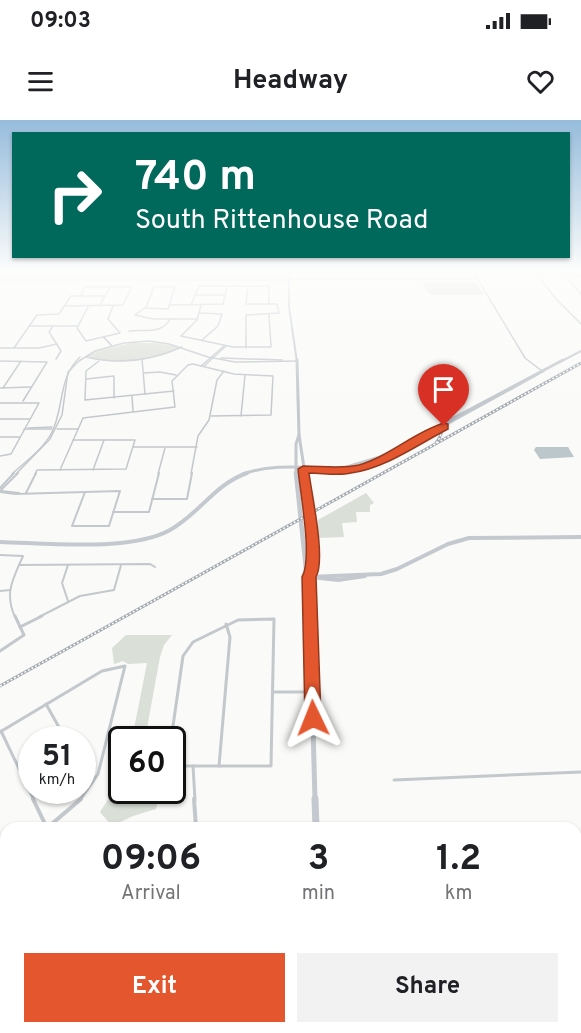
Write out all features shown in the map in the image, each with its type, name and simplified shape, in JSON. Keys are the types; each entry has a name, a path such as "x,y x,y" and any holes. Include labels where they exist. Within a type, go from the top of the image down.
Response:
{"main road":[{"path":"290,316 297,361 299,435 313,548 313,570 309,577"},
{"path":"339,469 367,464 581,351"},
{"path":"0,542 121,542 161,534 180,524 215,490 235,477 258,470 353,469 367,464 543,371"},
{"path":"299,435 296,440 297,469 306,569 309,577 316,822"},
{"path":"309,577 356,579 392,571 448,544 470,538 581,537"}],"street":[{"path":"14,348 37,316"},
{"path":"83,316 77,326 86,341 120,333 108,318 109,316"},
{"path":"138,316 153,319 198,319"},
{"path":"199,316 181,336 225,346 246,348 271,347 269,316"},
{"path":"201,340 219,326 221,316"},
{"path":"246,316 246,348"},
{"path":"499,316 525,358 543,371"},
{"path":"129,331 158,332 168,325 170,319"},
{"path":"29,326 77,326"},
{"path":"53,326 50,332 62,353 56,359"},
{"path":"103,337 111,345"},
{"path":"0,490 55,428 62,415 67,375 84,356 111,345 145,341 182,347 212,357 248,363 297,361"},
{"path":"0,348 39,348 57,344"},
{"path":"202,366 225,346"},
{"path":"84,356 99,361 142,359 162,357 182,347"},
{"path":"212,357 234,360 262,358 287,361"},
{"path":"142,359 145,394"},
{"path":"0,361 47,362 22,403"},
{"path":"2,388 21,361"},
{"path":"99,361 88,369 85,400 174,391"},
{"path":"60,470 83,417 174,407 176,405 172,381 190,364 245,375 273,375 272,415 211,416"},
{"path":"152,499 187,498 198,436 211,416 217,379 224,371"},
{"path":"143,373 160,372 176,375"},
{"path":"242,416 245,375"},
{"path":"86,379 114,376 114,398"},
{"path":"2,388 32,387"},
{"path":"132,396 133,412"},
{"path":"0,403 39,403 10,455 0,456"},
{"path":"0,419 30,419"},
{"path":"25,428 78,428"},
{"path":"0,437 20,437"},
{"path":"26,494 37,470 126,469 135,440 73,440"},
{"path":"93,470 104,440"},
{"path":"133,447 197,447"},
{"path":"113,512 149,512 165,448"},
{"path":"0,490 26,494 85,491 120,491 109,526 72,526 85,491"},
{"path":"0,555 23,555 10,590 10,610 24,636 0,651"},
{"path":"19,565 150,564 154,567"},
{"path":"68,565 62,586 68,602"},
{"path":"19,627 88,593 112,591 115,588 121,565"},
{"path":"0,591 10,590"},
{"path":"173,726 183,656 187,647 226,624 238,620 274,619 271,766 186,766"},
{"path":"219,766 230,637 226,624"},
{"path":"44,822 1,731 102,671 125,666 98,774 80,801 54,822"},
{"path":"273,692 312,692"},
{"path":"46,704 58,726"},
{"path":"193,766 191,781 196,822"},
{"path":"394,780 581,772"}],"shaded area":[{"path":"131,343 156,343 180,347 158,356 134,361 109,361 86,356"},
{"path":"536,447 568,447 574,457 540,459 534,450"},
{"path":"366,493 374,503 370,505 370,512 356,512 357,522 342,523 344,537 317,538 318,520"},
{"path":"126,635 172,635 164,645 160,657 147,726 135,726 147,663 128,664 123,661 114,664 112,648"},
{"path":"108,799 108,804 157,804 156,809 120,822 109,822 100,812"}],"waterway":[{"path":"573,316 581,324"}],"railway":[{"path":"0,686 581,363"},
{"path":"429,385 442,421 442,429 436,443"}],"route":[{"path":"313,718 309,577 313,570 313,548 303,469 348,470 372,465 444,426"}]}
